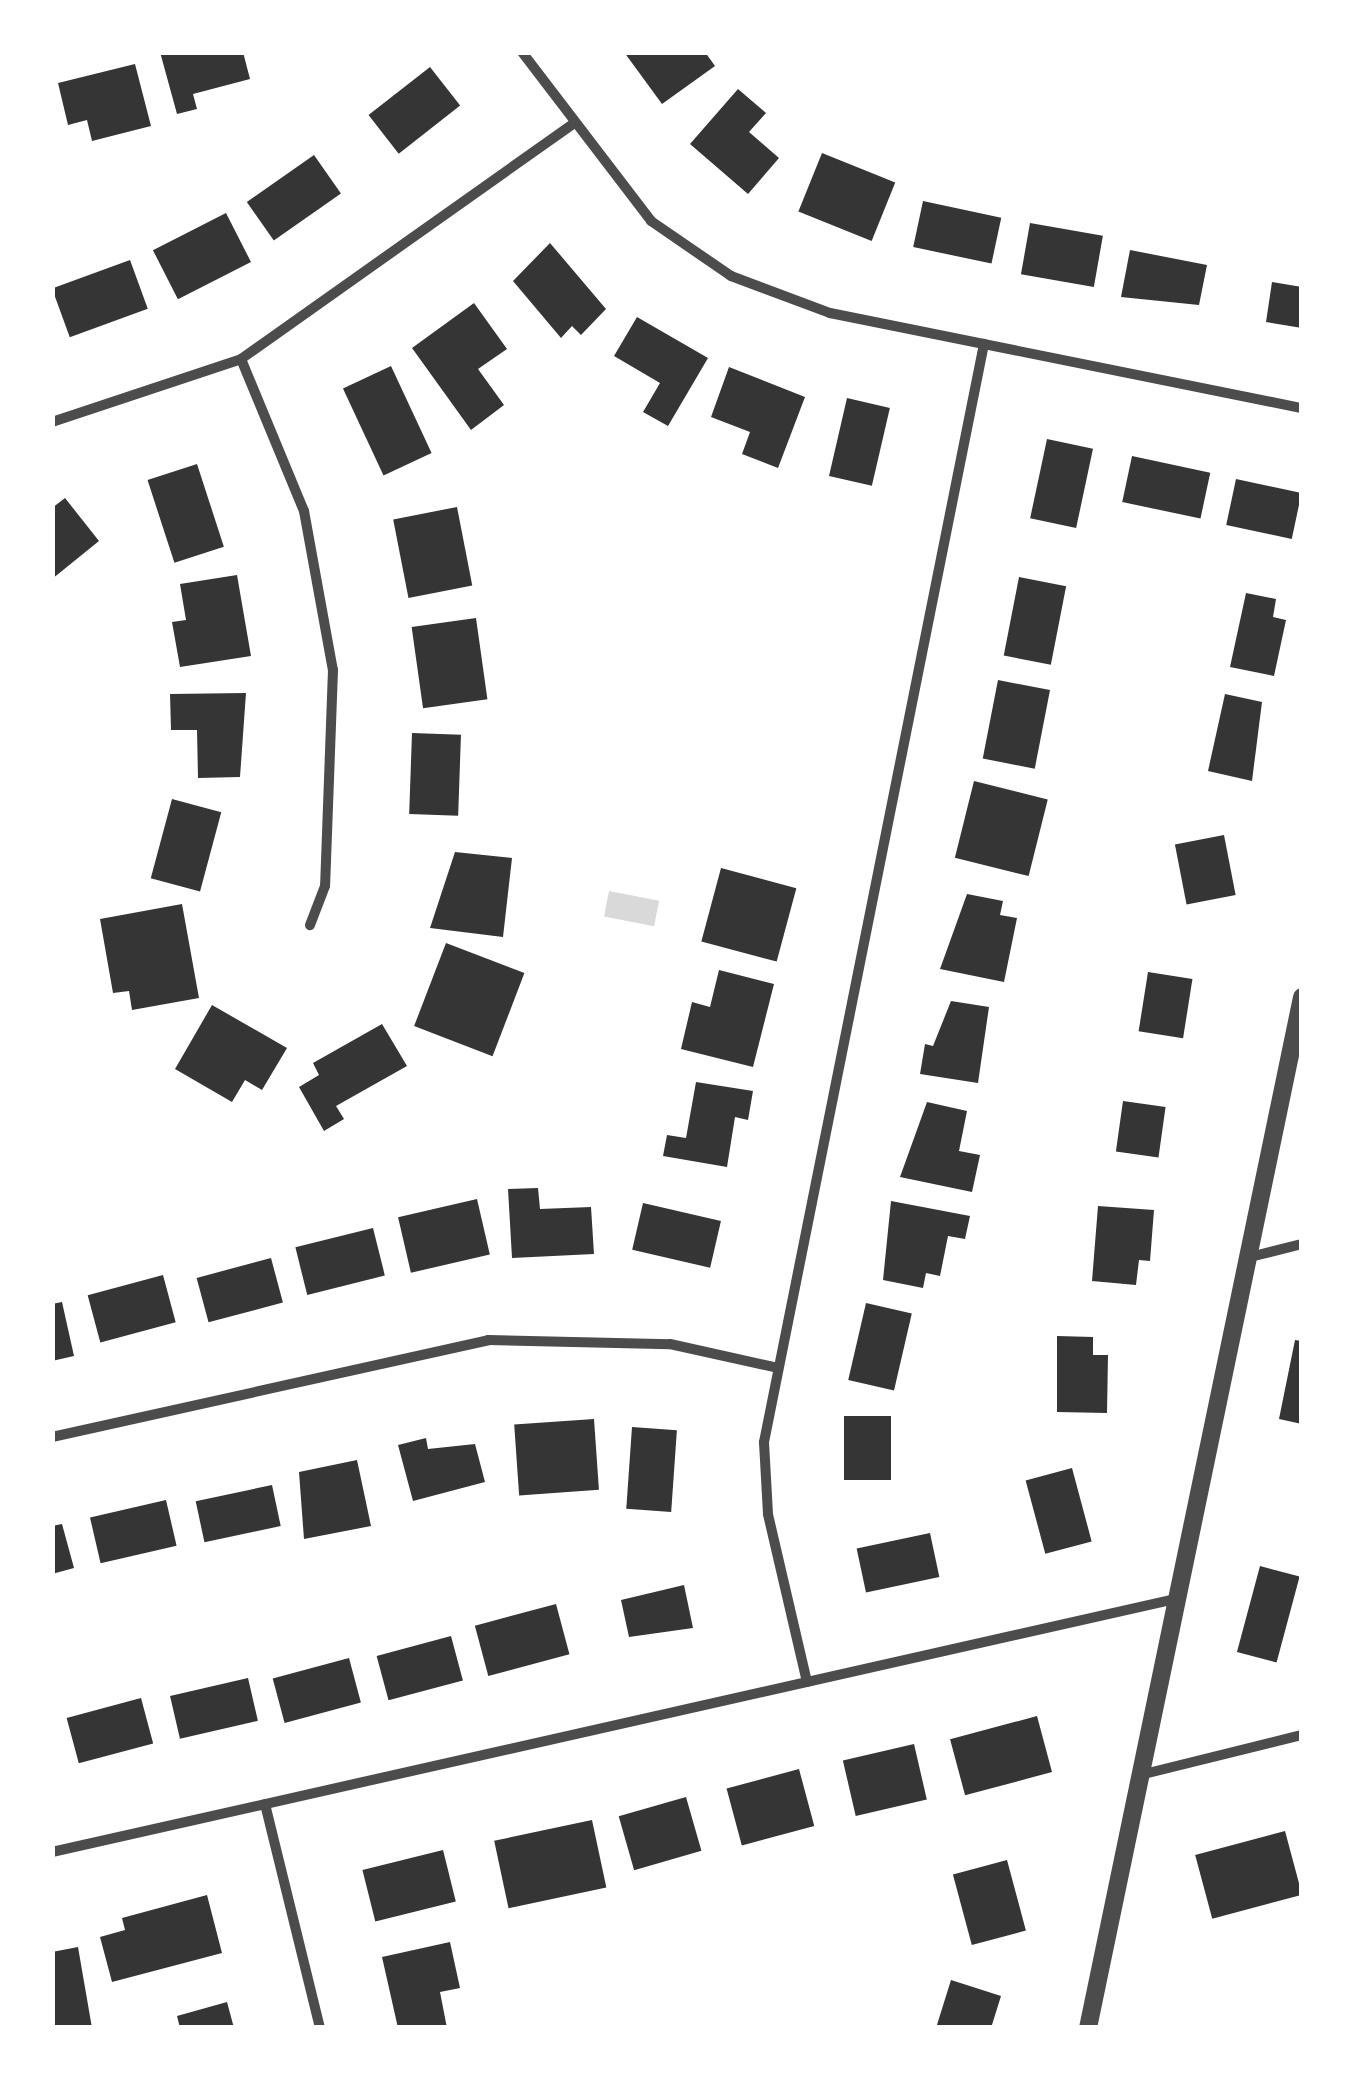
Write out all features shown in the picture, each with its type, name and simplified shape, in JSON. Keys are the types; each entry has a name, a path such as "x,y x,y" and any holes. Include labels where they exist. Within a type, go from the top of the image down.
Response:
{"street":[{"path":"522,52 573,124 651,221 731,276 830,313 1302,408"},
{"path":"52,422 241,359 573,124"},
{"path":"808,1682 768,1514 764,1442 774,1367 984,344"},
{"path":"241,359 304,511 333,670 325,886 310,925"},
{"path":"1088,2028 1302,997"},
{"path":"1250,1257 1302,1244"},
{"path":"52,1437 488,1340 670,1344 774,1367"},
{"path":"52,1852 1176,1599"},
{"path":"1139,1775 1302,1735"},
{"path":"265,1804 320,2028"}],"shaded area":[{"path":"609,891 659,901 654,926 604,917"}],"building":[{"path":"160,52 243,52 250,79 193,94 197,109 177,114"},
{"path":"624,52 705,52 715,66 662,104"},
{"path":"135,64 151,126 92,141 87,120 68,125 58,83"},
{"path":"430,67 460,106 399,154 369,115"},
{"path":"738,89 766,113 749,132 779,158 748,194 690,144"},
{"path":"822,153 895,183 872,241 798,211"},
{"path":"314,155 341,194 274,241 247,202"},
{"path":"923,201 1001,218 991,264 913,247"},
{"path":"226,213 251,262 178,299 153,250"},
{"path":"1030,223 1103,236 1094,287 1021,274"},
{"path":"550,243 606,309 581,335 572,326 561,338 513,281"},
{"path":"1130,250 1207,265 1199,305 1121,297"},
{"path":"130,260 148,309 70,337 52,288"},
{"path":"1272,282 1302,287 1302,328 1266,322"},
{"path":"474,303 507,349 478,369 504,405 471,430 412,348"},
{"path":"637,317 708,358 668,426 643,412 660,383 614,356"},
{"path":"391,366 432,453 384,475 343,388"},
{"path":"729,367 805,397 778,468 742,454 750,432 711,417"},
{"path":"847,398 890,408 872,486 829,476"},
{"path":"1047,439 1093,449 1076,528 1030,518"},
{"path":"1132,456 1210,473 1200,519 1122,502"},
{"path":"197,464 224,547 174,563 148,480"},
{"path":"1236,479 1302,493 1292,539 1226,525"},
{"path":"65,498 99,541 52,579 52,508"},
{"path":"457,507 472,586 408,598 393,519"},
{"path":"237,575 251,656 180,667 172,622 186,620 180,584"},
{"path":"1019,577 1066,586 1051,665 1004,656"},
{"path":"1246,593 1276,599 1273,617 1286,620 1274,676 1230,667"},
{"path":"476,618 487,699 423,708 412,627"},
{"path":"998,680 1050,690 1035,769 983,759"},
{"path":"246,693 240,777 198,778 197,730 171,730 170,694"},
{"path":"1225,694 1262,702 1252,781 1208,771"},
{"path":"412,733 461,735 458,816 409,814"},
{"path":"974,781 1048,799 1029,876 955,858"},
{"path":"172,799 221,812 200,891 151,878"},
{"path":"1224,835 1236,895 1187,904 1175,845"},
{"path":"455,852 512,858 503,937 430,928"},
{"path":"721,868 796,888 777,962 701,941"},
{"path":"967,894 1003,901 1000,915 1017,918 1004,982 940,969"},
{"path":"182,904 199,998 132,1010 129,991 113,993 100,919"},
{"path":"446,943 524,973 493,1056 414,1026"},
{"path":"719,970 774,984 753,1067 681,1049 692,1002 710,1007"},
{"path":"1148,972 1192,979 1183,1038 1139,1031"},
{"path":"951,1001 989,1007 978,1083 920,1074 925,1044 933,1046"},
{"path":"212,1005 287,1048 262,1090 245,1080 232,1102 175,1069"},
{"path":"382,1024 407,1066 336,1106 344,1119 324,1131 299,1087 319,1075 313,1063"},
{"path":"696,1082 753,1091 748,1120 735,1117 727,1167 663,1156 667,1135 686,1138"},
{"path":"1123,1101 1166,1107 1158,1157 1116,1152"},
{"path":"927,1102 967,1111 959,1151 980,1155 972,1192 900,1177"},
{"path":"538,1188 540,1209 591,1207 594,1254 512,1258 508,1189"},
{"path":"477,1199 490,1255 411,1273 398,1217"},
{"path":"891,1201 970,1216 965,1239 948,1236 940,1276 926,1273 923,1288 883,1280"},
{"path":"643,1203 721,1221 710,1268 632,1250"},
{"path":"1098,1206 1154,1210 1150,1261 1139,1260 1136,1285 1092,1281"},
{"path":"373,1228 385,1276 307,1295 295,1247"},
{"path":"271,1258 283,1302 209,1322 197,1278"},
{"path":"163,1275 176,1322 100,1343 88,1295"},
{"path":"62,1302 74,1356 52,1361 52,1304"},
{"path":"866,1303 912,1314 894,1391 848,1380"},
{"path":"1057,1336 1093,1337 1093,1355 1108,1355 1107,1413 1057,1412"},
{"path":"1295,1340 1302,1341 1302,1424 1279,1419"},
{"path":"844,1416 891,1416 891,1480 844,1480"},
{"path":"594,1419 599,1490 519,1495 514,1425"},
{"path":"632,1427 677,1430 671,1512 626,1509"},
{"path":"426,1438 428,1449 475,1444 485,1482 413,1501 398,1445"},
{"path":"357,1460 371,1526 304,1539 299,1472"},
{"path":"1072,1468 1092,1541 1045,1554 1026,1480"},
{"path":"272,1485 281,1526 204,1542 196,1501"},
{"path":"166,1500 177,1546 101,1563 90,1518"},
{"path":"62,1524 74,1568 52,1574 52,1526"},
{"path":"930,1533 939,1577 866,1593 857,1549"},
{"path":"1260,1566 1300,1577 1277,1663 1237,1652"},
{"path":"684,1585 693,1628 629,1637 621,1600"},
{"path":"556,1604 569,1654 488,1676 475,1626"},
{"path":"451,1636 463,1680 389,1700 377,1656"},
{"path":"349,1658 361,1702 285,1723 273,1678"},
{"path":"248,1678 258,1721 180,1739 170,1696"},
{"path":"141,1698 153,1743 79,1763 67,1718"},
{"path":"1037,1716 1052,1772 965,1795 950,1739"},
{"path":"914,1744 927,1800 856,1816 843,1760"},
{"path":"799,1769 814,1826 742,1845 727,1788"},
{"path":"686,1797 701,1851 634,1870 619,1816"},
{"path":"592,1820 606,1887 509,1908 494,1841"},
{"path":"1285,1831 1302,1895 1212,1919 1195,1855"},
{"path":"443,1850 456,1901 375,1922 362,1870"},
{"path":"1007,1860 1026,1931 972,1945 953,1874"},
{"path":"207,1895 222,1953 112,1982 100,1937 125,1930 122,1918"},
{"path":"450,1942 460,1988 440,1992 447,2028 398,2028 382,1957"},
{"path":"78,1947 92,2028 52,2028 52,1952"},
{"path":"951,1980 1001,1996 991,2028 936,2028"},
{"path":"227,2002 234,2028 180,2028 177,2016"}]}
